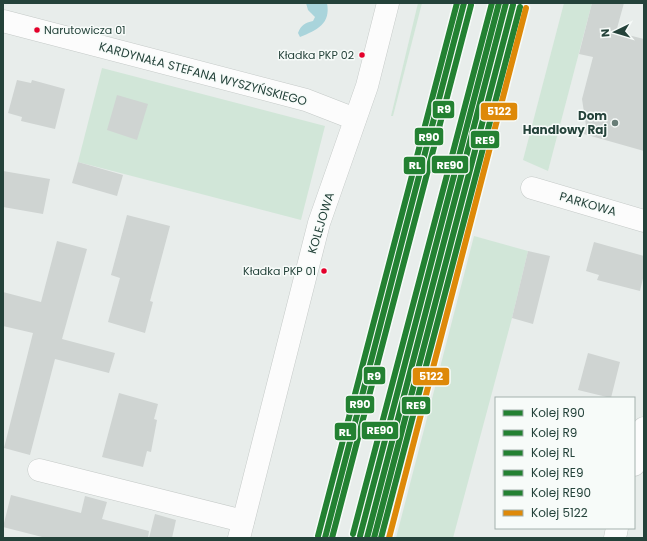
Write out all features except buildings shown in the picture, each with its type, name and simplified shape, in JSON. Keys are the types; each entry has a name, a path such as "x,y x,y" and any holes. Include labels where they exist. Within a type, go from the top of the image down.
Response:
{"street":[{"name":"KOLEJOWA","path":"241,530 319,223 367,86 388,3"},
{"name":"KARDYNAŁA STEFANA WYSZYŃSKIEGO","path":"3,21 306,100 355,119"},
{"name":"PARKOWA","path":"532,188 644,221"},
{"path":"635,462 644,428"},
{"path":"39,470 241,530"}],"green space":[{"path":"418,3 422,3 393,116 391,116"},
{"path":"564,3 592,3 548,171 523,160"},
{"path":"102,68 325,126 301,220 78,162"},
{"path":"474,236 528,251 512,318 453,538 396,538"}],"water":[{"path":"306,3 327,3 327,16 325,21 317,29 300,37 298,33 300,28 313,21 315,17 308,10"}],"rail line":[{"name":"RL","path":"318,536 457,3"},
{"name":"R90","path":"325,538 464,3"},
{"name":"RE90","path":"353,534 492,3"},
{"name":"RL","path":"360,536 499,3"},
{"name":"R90","path":"367,538 506,3"},
{"name":"R9","path":"332,538 471,5"},
{"name":"R9","path":"374,538 513,5"},
{"name":"RE9","path":"381,538 520,7"},
{"name":"5122","path":"389,538 526,8"}],"place":[{"name":"Narutowicza 01","path":"37,30"},
{"name":"Kładka PKP 02","path":"362,55"},
{"name":"Dom Handlowy Raj","path":"615,123"},
{"name":"Kładka PKP 01","path":"324,271"}]}
